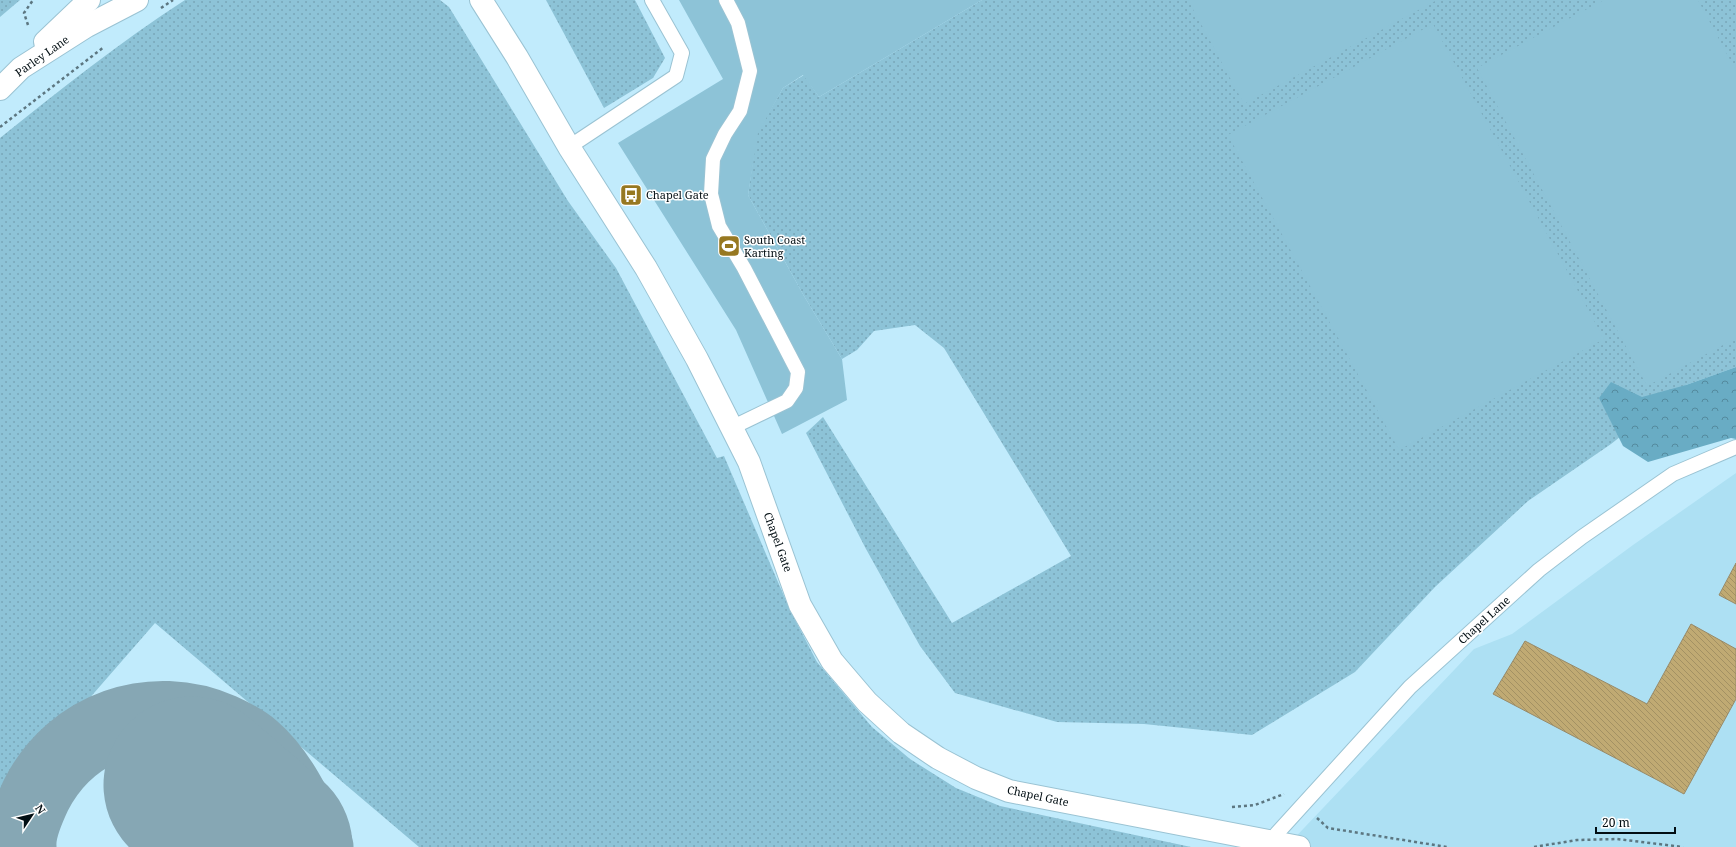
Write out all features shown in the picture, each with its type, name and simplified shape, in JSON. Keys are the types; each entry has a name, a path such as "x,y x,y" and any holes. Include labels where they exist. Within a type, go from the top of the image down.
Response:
{"street":[{"path":"21,68 60,27 89,0"},
{"name":"Parley Lane","path":"0,89 21,68 87,26 119,0"},
{"name":"Chapel Gate","path":"481,0 518,57 569,147 646,268 696,359 749,462 800,605 832,661 866,702 902,734 938,758 976,778 1009,791 1299,847"},
{"name":"Parley Lane","path":"87,26 146,6"}],"lane":[{"path":"569,147 676,76 682,53 652,0"},
{"path":"726,0 738,23 750,71 740,111 725,134 713,159 711,194 719,226 741,262 798,372 796,388 787,401 731,428"},
{"name":"Chapel Lane","path":"1270,841 1410,687 1539,570 1582,537 1673,474 1736,447"}],"path":[{"path":"146,6 172,0"},
{"path":"0,127 108,44"},
{"path":"1231,808 1255,805 1283,794 1302,805 1328,828 1447,847"},
{"path":"1534,847 1577,840 1617,839 1683,847"}],"shaded area":[{"path":"0,0 20,0 0,17"},
{"path":"185,0 440,0 449,7 568,201 616,268 717,458 724,456 790,610 817,662 872,727 910,759 956,788 1000,806 1191,847 419,847 155,623 0,801 0,138 114,49"},
{"path":"546,0 635,0 665,58 653,78 604,108"},
{"name":"South Coast Karting","path":"679,0 982,0 819,97 803,75 783,88 758,133 748,195 804,296 842,359 847,400 782,434 736,330 618,143 723,79"},
{"path":"982,0 1736,0 1736,367 1686,385 1611,444 1528,501 1435,587 1355,672 1252,735 1144,724 1057,722 955,693 920,646 866,549 806,433 823,417 952,623 1071,556 944,348 915,325 874,331 857,350 842,359 804,296 748,195 757,133 783,88 804,75 819,97"},
{"path":"1188,0 1437,0 1244,104"},
{"path":"1604,0 1698,0 1736,71 1736,338 1647,386 1477,68"},
{"path":"1433,24 1604,339 1399,450 1228,135"},
{"path":"1736,473 1736,847 1286,847 1474,649 1512,634 1633,545"}],"green space":[{"path":"1736,367 1736,439 1731,438 1648,462 1623,446 1599,398 1611,382 1642,397 1686,385"}],"building":[{"path":"1736,563 1736,604 1719,595"},
{"path":"1691,624 1736,649 1736,699 1684,794 1493,694 1525,641 1647,704"}],"taxiway":[{"path":"21,847 23,827 36,795 51,771 70,751 92,736 116,724 142,718 168,717 195,720 222,729 235,735 254,748 265,758 290,794 318,847"}],"runway":[{"path":"192,785 264,847"}],"place":[{"name":"Chapel Gate","path":"631,195"},
{"name":"South Coast Karting","path":"729,246"}]}
